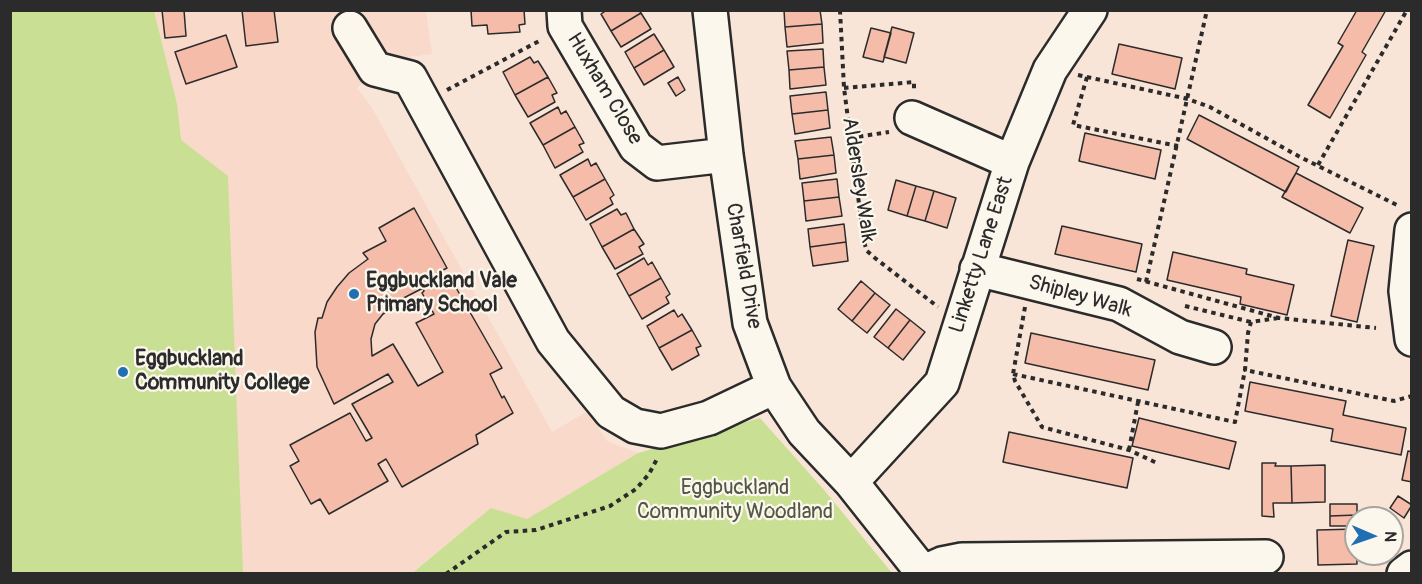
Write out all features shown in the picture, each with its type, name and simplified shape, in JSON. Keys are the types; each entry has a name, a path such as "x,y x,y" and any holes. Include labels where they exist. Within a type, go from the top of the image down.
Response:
{"street":[{"name":"Charfield Drive","path":"710,10 726,155 750,323 774,387 804,432 851,482 924,573"},
{"name":"Linketty Lane East","path":"851,482 942,383 1012,162 1050,70 1090,10"},
{"name":"Huxham Close","path":"565,19 636,147 657,163 726,155"},
{"path":"350,28 375,69 410,78 554,341 611,412 635,426 661,431 709,418 774,387"},
{"path":"912,118 1012,162"},
{"path":"1408,220 1406,291 1412,339"},
{"name":"Shipley Walk","path":"977,268 1119,304 1180,337 1214,347"},
{"path":"924,573 942,564 962,560 1266,557"},
{"path":"1404,573 1412,568"}],"path":[{"name":"Aldersley Walk","path":"840,10 844,88 867,251 945,312"},
{"path":"1207,10 1147,282 1279,318 1376,328"},
{"path":"1318,165 1407,10"},
{"path":"424,104 490,67 565,19"},
{"path":"1178,146 1073,125 1087,77 1188,99 1210,107 1318,165 1408,220"},
{"path":"844,88 915,82"},
{"path":"850,138 905,129 912,118"},
{"path":"1030,283 1013,374 1042,427 1129,450 1159,464"},
{"path":"1179,304 1251,322 1279,318"},
{"path":"1013,374 1235,422 1251,322"},
{"path":"1245,370 1394,401 1412,396"},
{"path":"1129,450 1138,402"},
{"path":"446,573 506,532 536,530 578,517 610,506 636,489 649,474 664,446 661,431"}],"shaded area":[{"path":"10,11 426,11 432,54 392,59 357,88 372,108 552,432 588,411 607,441 638,453 527,519 491,509 411,573 11,573"}],"green space":[{"name":"Eggbuckland Community College","path":"10,11 154,11 177,104 181,140 228,176 243,573 11,573"},
{"name":"Eggbuckland Community Woodland","path":"760,418 825,491 892,573 411,574 491,508 527,519 638,453"}],"building":[{"path":"162,10 184,10 186,36 165,38"},
{"path":"242,10 274,10 278,42 246,46"},
{"path":"471,10 524,10 525,24 519,25 520,32 488,34 487,25 472,26"},
{"path":"607,10 639,10 641,13 611,31 601,14"},
{"path":"784,10 820,10 822,24 785,27"},
{"path":"1357,10 1386,10 1362,52 1366,55 1330,118 1308,105 1343,46 1338,43"},
{"path":"641,13 651,29 621,47 611,31"},
{"path":"822,24 823,43 787,47 785,27"},
{"path":"892,27 914,33 906,63 884,57"},
{"path":"871,28 891,33 883,62 863,57"},
{"path":"654,34 664,50 634,68 625,52"},
{"path":"226,35 237,67 186,84 175,52"},
{"path":"1119,44 1182,58 1175,89 1112,74"},
{"path":"823,49 824,67 789,70 787,51"},
{"path":"664,50 674,67 644,85 634,68"},
{"path":"530,57 534,63 538,61 548,77 515,95 503,72"},
{"path":"824,67 826,85 790,89 789,70"},
{"path":"548,77 557,93 552,95 555,102 528,117 515,95"},
{"path":"678,77 685,90 676,96 668,83"},
{"path":"826,92 828,110 792,114 790,96"},
{"path":"558,107 561,114 566,111 575,127 543,145 530,123"},
{"path":"828,110 830,128 795,134 792,114"},
{"path":"1199,115 1299,167 1286,192 1187,139"},
{"path":"575,127 584,143 579,145 583,152 555,168 543,145"},
{"path":"1085,133 1161,150 1155,179 1079,161"},
{"path":"831,137 834,155 798,159 795,141"},
{"path":"834,155 836,173 800,179 798,159"},
{"path":"588,159 591,166 596,163 605,179 573,197 560,175"},
{"path":"1296,173 1363,208 1350,233 1282,197"},
{"path":"605,179 614,195 610,198 613,204 586,220 573,197"},
{"path":"837,179 839,197 804,201 802,183"},
{"path":"896,180 916,186 907,216 888,210"},
{"path":"916,186 934,191 925,221 907,216"},
{"path":"934,191 956,198 947,228 925,221"},
{"path":"839,197 842,216 806,221 804,201"},
{"path":"414,208 447,268 430,277 436,287 451,279 502,368 490,374 502,398 504,396 513,413 476,435 478,444 402,487 386,459 378,464 388,481 329,514 320,499 311,504 290,466 299,461 290,445 350,413 366,441 372,438 352,404 393,382 388,374 334,404 317,367 315,332 318,318 322,318 327,302 337,287 349,273 368,259 363,253 386,241 379,228","holes":["423,288 422,293 434,314 416,323 443,372 418,386 393,344 372,356 371,339 375,324 383,314 394,307 392,304"]},
{"path":"617,209 621,215 626,213 634,229 602,247 590,224"},
{"path":"844,224 846,242 810,247 808,229"},
{"path":"1062,226 1142,244 1136,272 1055,254"},
{"path":"634,229 644,244 639,247 643,254 615,269 602,247"},
{"path":"1348,240 1374,246 1357,322 1331,316"},
{"path":"846,242 848,261 813,266 810,247"},
{"path":"1173,252 1247,269 1246,274 1294,285 1287,315 1240,304 1241,297 1167,280"},
{"path":"644,258 648,265 652,262 661,278 629,296 617,274"},
{"path":"661,278 670,294 666,297 669,303 642,319 629,296"},
{"path":"861,281 875,293 852,321 838,309"},
{"path":"875,293 890,305 867,333 852,321"},
{"path":"896,309 910,320 888,348 874,337"},
{"path":"674,310 678,317 682,314 692,330 659,348 647,326"},
{"path":"910,320 925,332 903,360 888,348"},
{"path":"692,330 701,346 696,348 699,355 672,370 659,348"},
{"path":"1031,333 1155,360 1148,390 1025,363"},
{"path":"1250,382 1346,401 1343,415 1406,428 1401,455 1331,441 1333,429 1245,411"},
{"path":"1139,418 1236,442 1229,469 1132,446"},
{"path":"1009,432 1133,458 1127,488 1003,462"},
{"path":"1408,451 1412,452 1412,482 1402,480"},
{"path":"1262,463 1291,466 1292,503 1273,503 1274,517 1262,516"},
{"path":"1325,465 1325,502 1292,503 1291,466"},
{"path":"1398,496 1412,505 1404,518 1404,506 1391,506"},
{"path":"1330,504 1357,504 1357,506 1344,506 1344,515 1330,516"},
{"path":"1344,515 1344,526 1330,526 1330,516"},
{"path":"1344,529 1344,564 1318,565 1317,530"}],"place":[{"name":"Eggbuckland Vale Primary School","path":"354,294"},
{"name":"Eggbuckland Community College","path":"123,372"}]}
